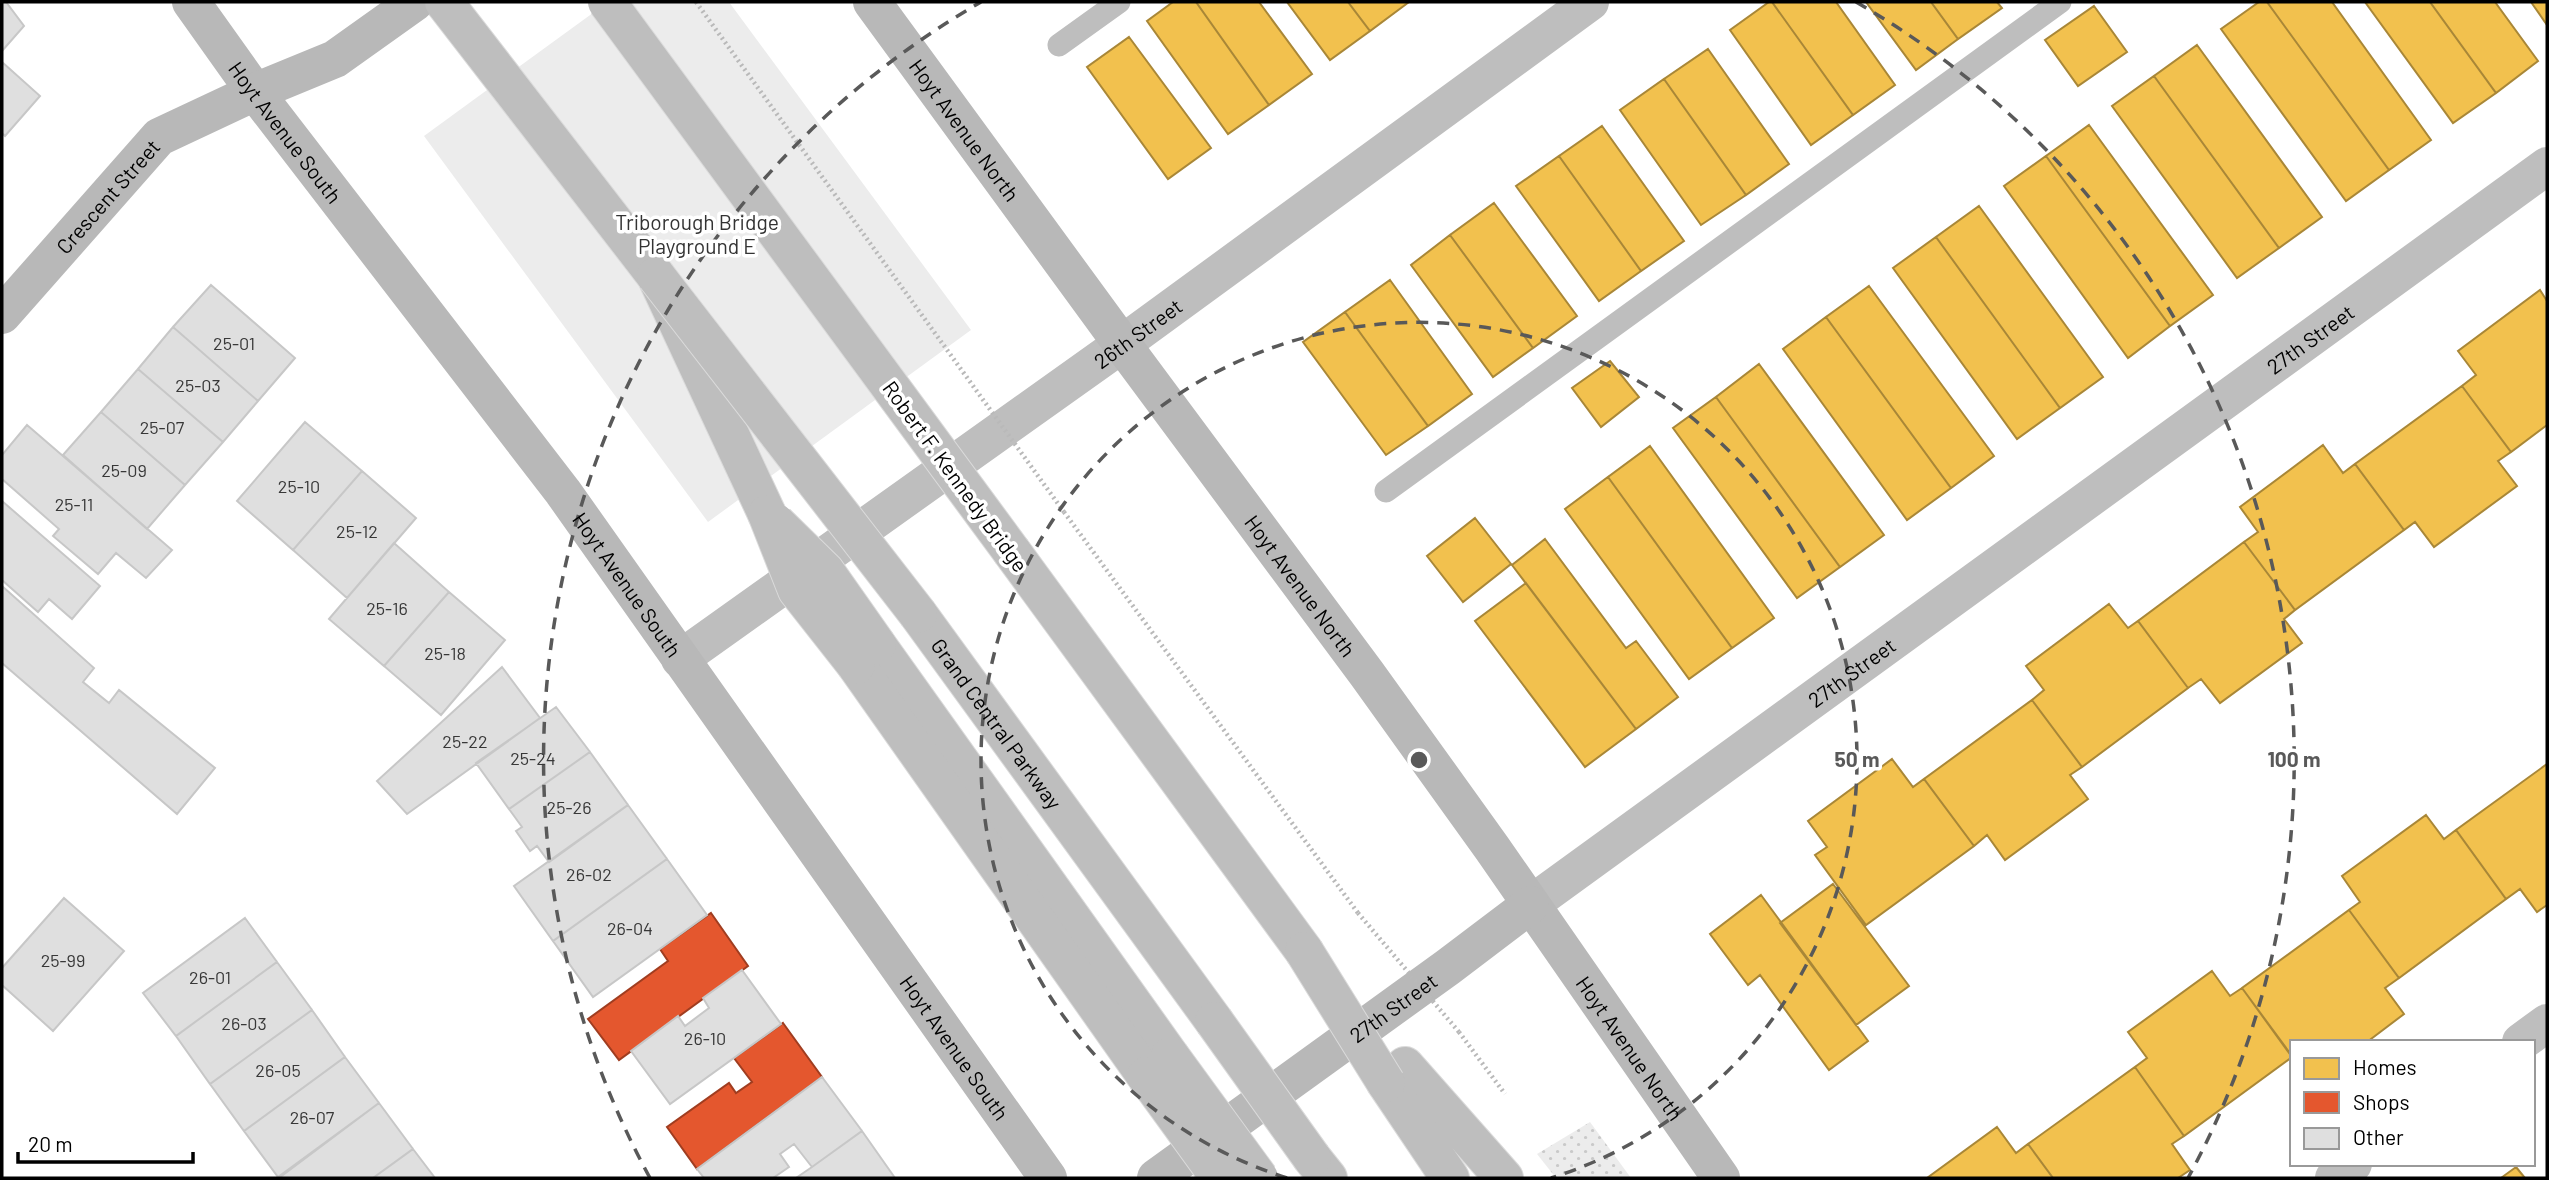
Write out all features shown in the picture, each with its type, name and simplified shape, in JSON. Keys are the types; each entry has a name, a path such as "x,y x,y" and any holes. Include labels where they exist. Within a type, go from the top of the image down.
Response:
{"main road":[{"name":"Hoyt Avenue South","path":"191,2 255,92 563,492 1048,1178"},
{"name":"Crescent Street","path":"2,315 159,138 255,92 335,59 415,2"},
{"path":"444,2 656,276 767,514 797,590 866,655 1158,1066 1220,1178"},
{"name":"Robert F. Kennedy Bridge","path":"607,2 1396,1074"},
{"name":"Hoyt Avenue North","path":"872,2 1367,674 1721,1178"},
{"name":"26th Street","path":"680,659 1122,344 1590,2"},
{"name":"27th Street","path":"1156,1178 2547,166"},
{"name":"Grand Central Parkway","path":"656,276 918,614 1320,1168"},
{"path":"2524,1040 2547,1023"},
{"path":"1158,1066 1259,1178"},
{"path":"1396,1074 1450,1178"},
{"path":"1396,1074 1504,1178"},
{"path":"2334,1178 2350,1166"}],"lane":[{"path":"1059,45 1119,2"},
{"path":"1386,491 2060,2"}],"path":[{"path":"696,2 1064,512 1359,913 1459,1032 1505,1094"}],"green space":[{"name":"Triborough Bridge Playground E","path":"608,2 729,2 971,330 708,522 424,136"},
{"path":"1590,1122 1631,1178 1556,1178 1537,1154"}],"building: Homes":[{"path":"1173,2 1196,2 1269,105 1228,134 1147,21"},
{"path":"1196,2 1259,2 1312,74 1269,105"},
{"path":"1287,2 1348,2 1370,31 1330,60"},
{"path":"1348,2 1409,2 1370,31"},
{"path":"1772,2 1853,115 1811,145 1730,30"},
{"path":"1772,2 1836,2 1895,85 1853,115"},
{"path":"1866,2 1931,2 1958,39 1916,70"},
{"path":"1931,2 1997,2 2002,8 1958,39"},
{"path":"2259,2 2267,2 2389,170 2346,201 2221,29"},
{"path":"2267,2 2332,2 2431,140 2389,170"},
{"path":"2365,2 2430,2 2496,93 2453,123"},
{"path":"2430,2 2495,2 2538,61 2496,93"},
{"path":"2531,2 2547,2 2547,25"},
{"path":"2094,6 2127,52 2078,86 2045,40"},
{"path":"1129,37 1211,148 1168,179 1087,67"},
{"path":"2197,45 2322,217 2279,248 2154,76"},
{"path":"1708,49 1789,164 1746,195 1664,79"},
{"path":"2154,76 2279,248 2237,278 2112,106"},
{"path":"1664,79 1746,195 1701,225 1620,110"},
{"path":"2089,125 2213,295 2170,326 2046,156"},
{"path":"1602,126 1684,241 1641,271 1559,156"},
{"path":"1559,156 1641,271 1599,301 1516,186"},
{"path":"2046,156 2170,326 2128,358 2004,186"},
{"path":"1494,203 1577,316 1533,348 1450,235"},
{"path":"1979,206 2103,377 2060,408 1936,237"},
{"path":"1450,235 1533,348 1493,377 1411,265"},
{"path":"1936,237 2060,408 2017,439 1893,268"},
{"path":"1390,280 1472,394 1428,426 1345,312"},
{"path":"1869,286 1994,456 1951,488 1826,317"},
{"path":"2540,290 2547,301 2547,425 2511,452 2462,386 2476,375 2458,351"},
{"path":"1345,312 1428,426 1386,455 1303,342"},
{"path":"1826,317 1951,488 1907,520 1783,349"},
{"path":"1610,361 1639,397 1601,427 1572,388"},
{"path":"1759,364 1884,535 1840,567 1716,397"},
{"path":"2462,386 2511,452 2498,461 2517,486 2434,547 2415,522 2404,530 2355,464"},
{"path":"1716,397 1840,567 1797,598 1673,428"},
{"path":"2323,445 2343,473 2355,464 2404,530 2295,610 2244,542 2258,532 2240,507"},
{"path":"1650,446 1774,618 1732,648 1608,477"},
{"path":"1608,477 1732,648 1689,679 1565,509"},
{"path":"1475,518 1511,564 1463,602 1427,556"},
{"path":"1545,539 1626,648 1636,641 1678,697 1636,729 1512,565"},
{"path":"2244,542 2295,610 2284,619 2302,643 2220,703 2201,679 2188,688 2138,621"},
{"path":"1526,583 1636,729 1585,767 1475,621"},
{"path":"2109,604 2128,628 2138,621 2188,688 2082,767 2032,700 2044,690 2026,666"},
{"path":"2032,700 2082,767 2070,775 2088,799 2005,860 1987,835 1974,846 1924,779"},
{"path":"1892,759 1913,787 1924,779 1974,846 1866,925 1815,855 1827,847 1808,821"},
{"path":"2547,764 2547,905 2537,912 2520,889 2506,899 2456,830"},
{"path":"2426,815 2444,839 2456,830 2506,899 2399,978 2349,910 2360,902 2342,876"},
{"path":"1833,884 1909,986 1856,1025 1780,923"},
{"path":"1761,895 1868,1041 1829,1070 1760,975 1748,985 1710,934"},
{"path":"2349,910 2399,978 2385,988 2404,1014 2370,1040 2290,1040 2290,1053 2242,988"},
{"path":"2212,971 2230,996 2242,988 2290,1054 2290,1058 2184,1136 2135,1067 2147,1058 2128,1032"},
{"path":"2135,1067 2184,1136 2172,1144 2190,1170 2178,1178 2053,1178 2028,1144"},
{"path":"1997,1127 2016,1153 2028,1144 2053,1178 1927,1178"},
{"path":"2516,1167 2525,1178 2501,1178"}],"building: Shops":[{"path":"711,913 748,966 619,1060 588,1019 668,961 660,949"},
{"path":"783,1023 822,1077 697,1169 667,1127 729,1083 736,1093 752,1082 734,1058"}],"building: Other":[{"path":"2,2 6,2 24,26 2,51"},
{"path":"2,62 40,96 5,136 2,133"},
{"path":"211,285 295,358 258,401 173,327"},
{"path":"173,327 258,401 223,442 138,369"},
{"path":"138,369 223,442 185,485 101,412"},
{"path":"101,412 185,485 147,529 63,455"},
{"path":"305,422 362,471 293,550 237,501"},
{"path":"27,425 172,550 146,578 116,553 98,574 53,536 59,529 2,479 2,455"},
{"path":"362,471 416,518 347,598 293,550"},
{"path":"2,501 100,586 72,619 49,599 38,612 2,580"},
{"path":"394,543 449,592 384,666 329,619"},
{"path":"2,586 94,668 83,682 109,703 119,690 215,768 177,814 2,663"},
{"path":"449,592 505,640 441,715 384,666"},
{"path":"502,667 540,718 407,814 377,781"},
{"path":"556,707 590,752 509,809 476,763"},
{"path":"590,752 628,805 549,862 537,846 530,851 516,831 522,827 509,809"},
{"path":"628,805 667,859 553,941 514,886"},
{"path":"667,859 707,915 593,997 553,941"},
{"path":"64,898 124,951 53,1031 2,985 2,968"},
{"path":"245,918 277,962 176,1036 143,993"},
{"path":"277,962 312,1010 210,1084 176,1036"},
{"path":"742,970 781,1024 670,1104 631,1051 678,1016 685,1026 709,1008 703,998"},
{"path":"312,1010 345,1057 244,1131 210,1084"},
{"path":"345,1057 379,1103 278,1177 244,1131"},
{"path":"822,1077 862,1131 812,1167 794,1144 780,1154 789,1167 773,1178 704,1178 697,1169"},
{"path":"379,1103 413,1149 373,1178 279,1178"},
{"path":"862,1131 895,1178 796,1178 812,1167"},
{"path":"413,1149 435,1178 373,1178"}]}
